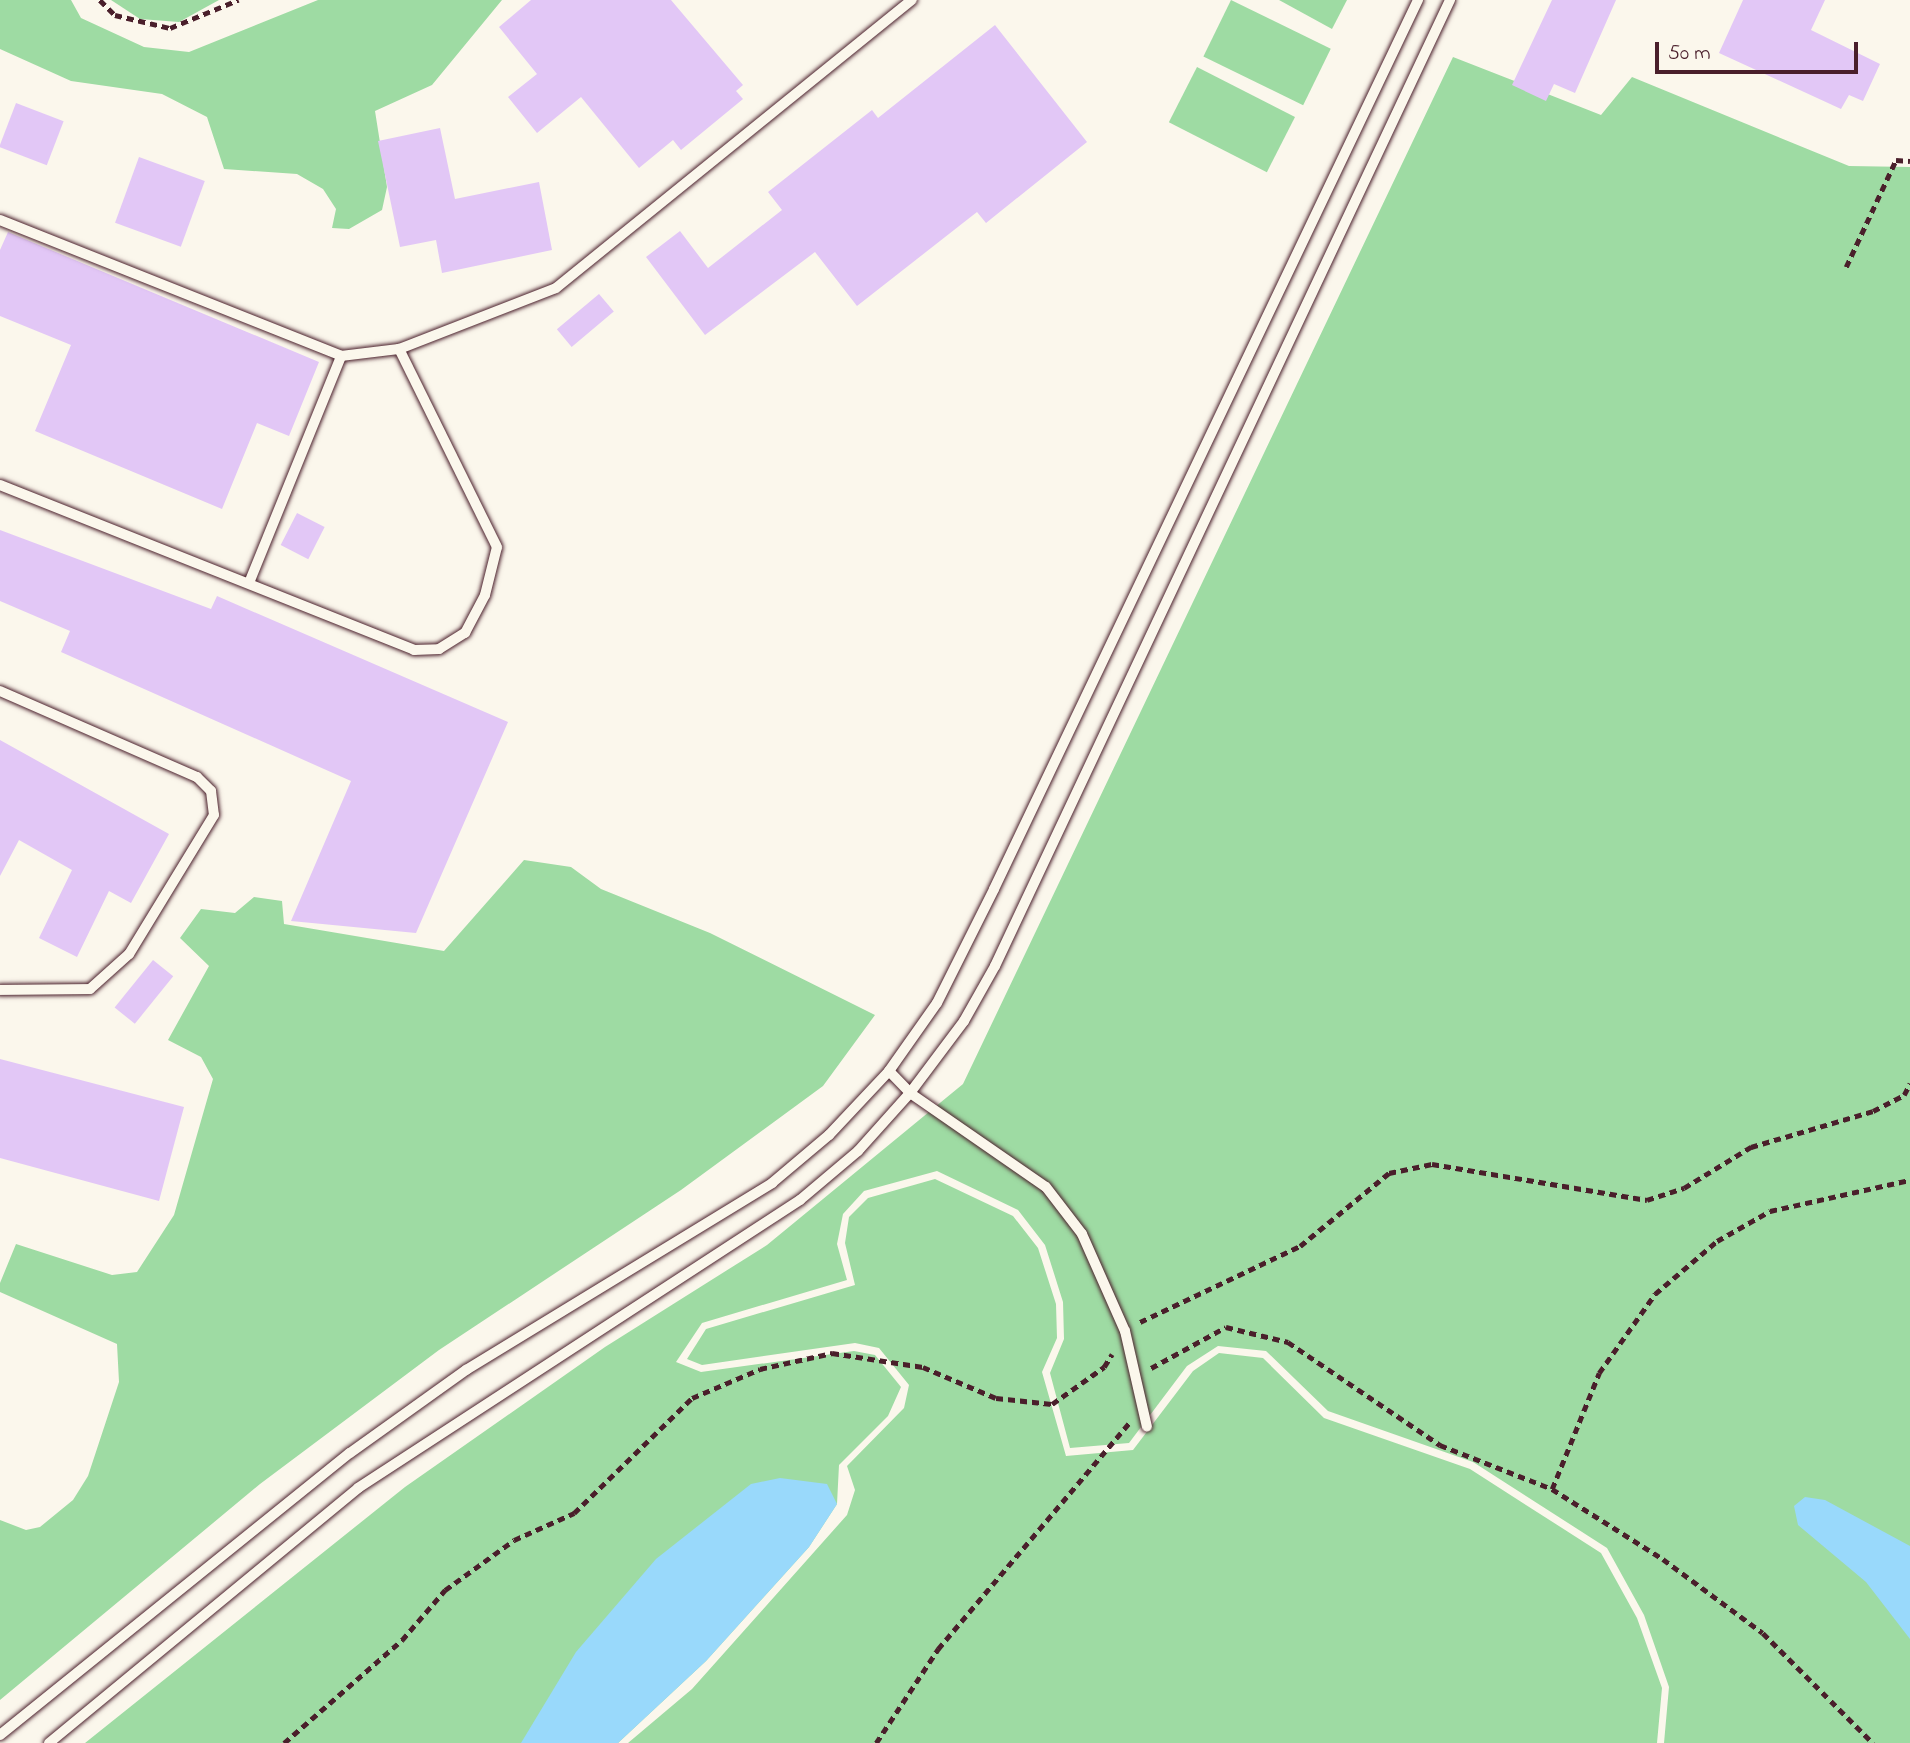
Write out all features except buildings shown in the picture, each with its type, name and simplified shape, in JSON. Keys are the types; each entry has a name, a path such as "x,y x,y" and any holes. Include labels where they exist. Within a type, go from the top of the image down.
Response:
{"lane":[{"path":"0,220 341,356 399,349 556,288 912,0"},
{"path":"0,1735 350,1453 466,1370 772,1183 829,1135 889,1070 937,1003 988,900 1418,0"},
{"path":"49,1743 358,1488 800,1199 858,1151 910,1093 964,1021 995,966 1450,0"},
{"path":"0,485 414,650 439,649 465,633 485,595 497,548 399,349"},
{"path":"249,583 341,356"},
{"path":"0,691 197,777 211,791 214,815 129,954 90,989 0,990"},
{"path":"889,1070 910,1093 1046,1187 1082,1234 1125,1331 1147,1427"}],"path":[{"path":"100,0 115,15 170,28 238,0"},
{"path":"1846,267 1896,160 1910,160"},
{"path":"284,1743 402,1640 445,1590 514,1540 574,1513 692,1398 760,1369 832,1353 923,1367 996,1398 1052,1404 1104,1367 1125,1331 1198,1289 1300,1246 1389,1173 1432,1164 1647,1200 1684,1188 1751,1147 1873,1111 1903,1095 1910,1083"},
{"path":"1552,1489 1599,1373 1655,1294 1717,1241 1770,1211 1910,1180"},
{"path":"1135,1377 1226,1327 1265,1332 1440,1445 1552,1489 1763,1633 1873,1743"},
{"path":"876,1743 938,1649 1102,1447 1143,1410"}],"green space":[{"path":"0,0 71,0 81,18 144,47 189,52 318,0 502,0 432,85 375,111 387,187 382,210 349,229 332,228 336,209 323,189 297,174 224,169 207,117 162,94 71,81 0,49"},
{"path":"111,0 219,0 179,22 140,19"},
{"path":"1231,0 1331,49 1303,105 1203,57"},
{"path":"1279,0 1347,0 1332,29"},
{"path":"1453,57 1601,115 1632,77 1849,166 1910,167 1910,1743 1664,1743 1669,1687 1644,1615 1607,1548 1473,1462 1328,1411 1266,1351 1218,1346 1187,1366 1129,1443 1070,1448 1050,1373 1064,1339 1063,1302 1045,1245 1018,1210 937,1171 864,1191 843,1214 837,1244 847,1280 702,1323 676,1362 701,1372 854,1351 875,1355 901,1387 888,1416 839,1465 837,1504 809,1547 706,1661 618,1743 85,1743 405,1487 605,1347 767,1245 963,1084"},
{"path":"1197,67 1295,117 1267,172 1169,122"},
{"path":"524,860 571,867 601,889 710,933 875,1015 823,1086 681,1190 439,1350 260,1484 0,1700 0,1520 26,1530 40,1527 73,1500 88,1476 119,1382 117,1344 0,1292 0,1283 16,1244 112,1275 137,1272 174,1215 213,1079 201,1057 168,1040 209,966 180,938 201,909 235,913 254,897 282,901 284,924 444,951"},
{"path":"935,1179 1013,1216 1038,1248 1056,1304 1057,1338 1042,1372 1066,1456 1133,1450 1193,1371 1219,1353 1263,1358 1324,1418 1470,1469 1601,1553 1637,1618 1662,1688 1657,1743 628,1743 692,1689 847,1515 855,1490 847,1466 904,1408 909,1385 879,1348 855,1343 702,1365 687,1359 706,1329 855,1285 845,1243 849,1217 868,1198"}],"water":[{"path":"780,1478 827,1484 837,1504 809,1547 706,1661 618,1743 521,1743 576,1652 656,1559 751,1484"},
{"path":"1805,1497 1825,1500 1910,1546 1910,1639 1866,1582 1798,1525 1794,1506"}]}
